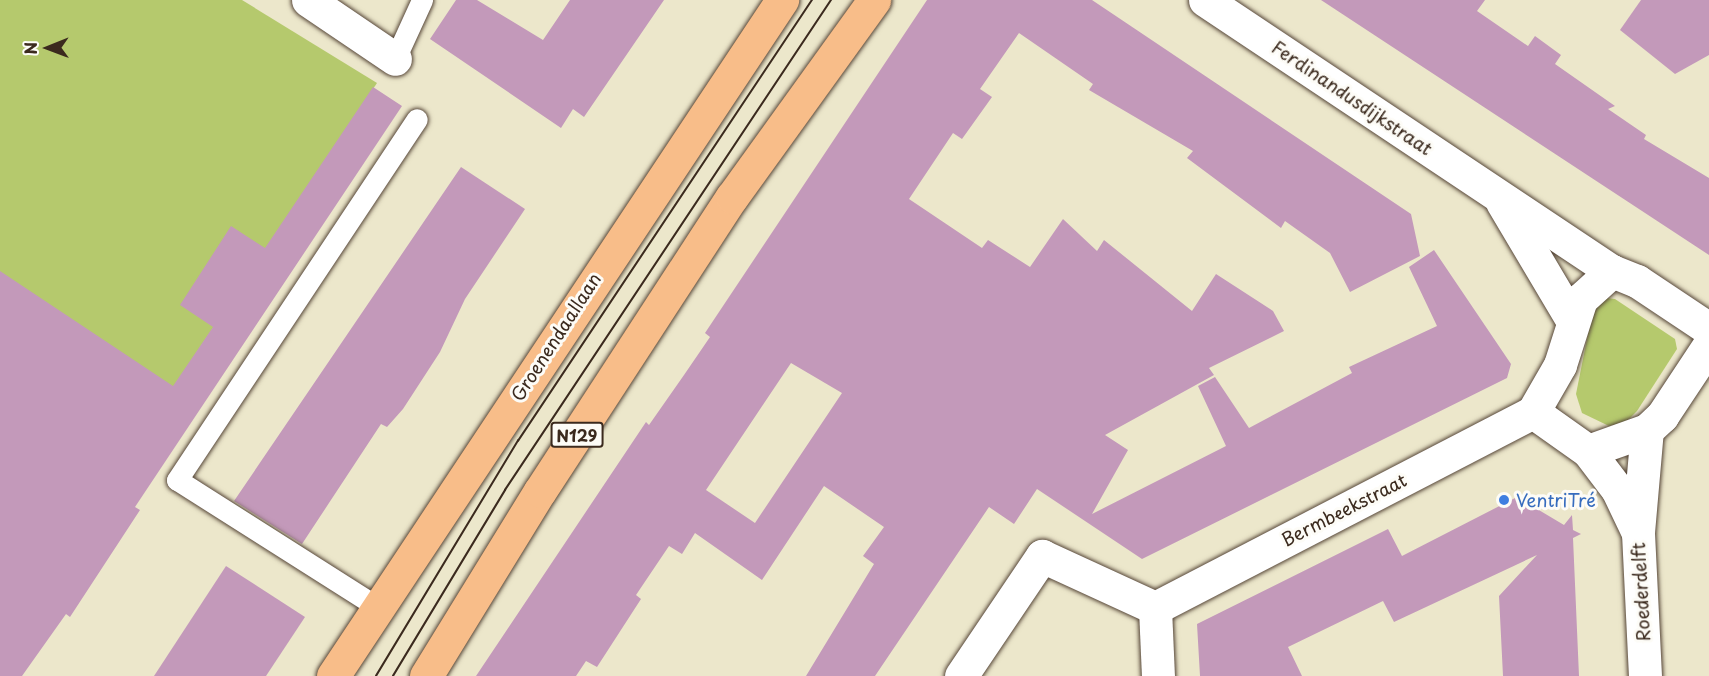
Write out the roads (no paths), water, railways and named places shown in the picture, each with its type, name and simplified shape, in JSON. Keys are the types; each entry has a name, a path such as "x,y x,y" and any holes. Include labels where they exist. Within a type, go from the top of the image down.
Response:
{"main road":[{"name":"Groenendaallaan","path":"333,676 782,0"},
{"name":"N129","path":"426,676 540,491 732,197 874,0"}],"street":[{"path":"308,0 395,59"},
{"name":"Ferdinandusdijkstraat","path":"1205,0 1612,271 1637,281 1709,329"},
{"name":"Ferdinandusdijkstraat","path":"1498,196 1572,320"},
{"path":"1533,412 1560,365 1572,320 1581,299 1612,271"},
{"path":"1588,451 1647,430 1662,416 1709,345"},
{"name":"Roederdelft","path":"1533,412 1588,451 1617,489 1638,533 1645,676"},
{"name":"Bermbeekstraat","path":"1155,608 1533,412"},
{"path":"1638,533 1647,430"},
{"path":"961,676 1042,556 1155,608 1158,676"}],"lane":[{"path":"395,59 422,0"},
{"path":"379,608 177,480 417,119"}],"tram line":[{"path":"376,676 518,441 812,0"},
{"path":"393,676 505,490 831,0"}],"place":[{"name":"VentriTré","path":"1504,500"}]}
